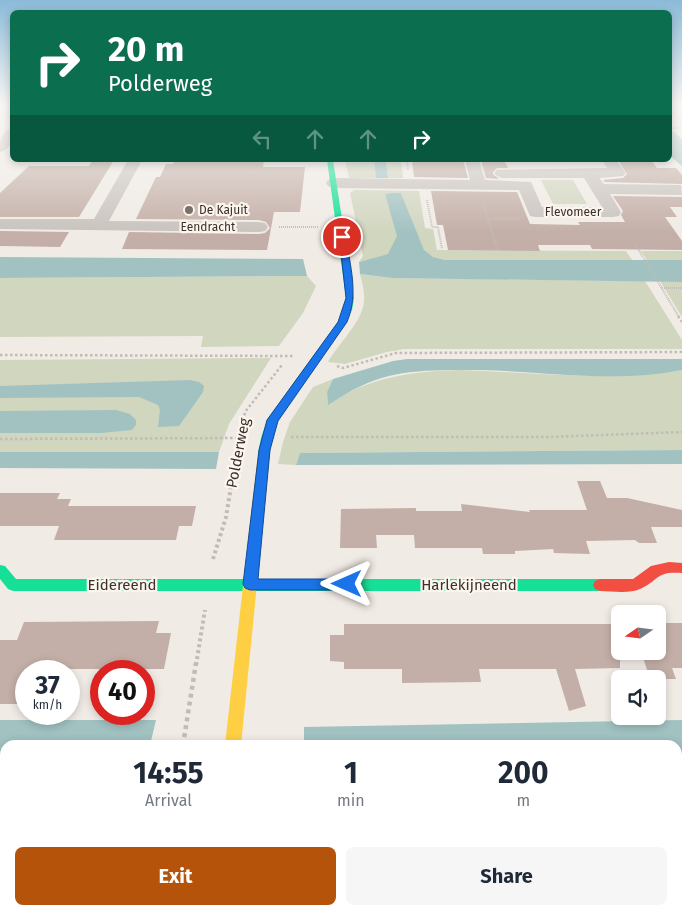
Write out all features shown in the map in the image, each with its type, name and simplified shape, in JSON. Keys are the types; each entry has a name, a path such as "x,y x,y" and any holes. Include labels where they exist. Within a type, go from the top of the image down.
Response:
{"street":[{"path":"100,224 134,162"},
{"name":"Polderweg","path":"234,740 266,438 272,420 279,409 342,322 348,310 350,298 330,162"},
{"name":"Flevomeer","path":"334,183 425,184 476,175 618,173 610,162"},
{"name":"Flevomeer","path":"476,175 525,185 536,212 613,212 589,173"},
{"name":"Flevomeer","path":"600,189 681,190"},
{"name":"Eendracht","path":"0,224 259,227"},
{"name":"Harlekijneend","path":"250,584 636,585 644,582 657,569 682,568"},
{"name":"Eidereend","path":"0,570 13,585 250,584"}],"path":[{"path":"476,175 497,249"},
{"path":"425,184 432,227 438,227 442,249"},
{"name":"Flevomeer","path":"488,219 531,220 528,214 536,212"},
{"path":"259,227 321,227"},
{"path":"634,242 682,322"},
{"path":"661,288 682,288"},
{"name":"Polderweg","path":"184,740 216,545 226,517 245,412 289,355"},
{"path":"0,439 548,437 682,432"}],"green space":[{"path":"345,162 374,162 376,178 349,178"},
{"path":"386,162 401,162 403,178 388,178"},
{"path":"541,180 573,180 587,204 553,204"},
{"path":"355,190 419,191 425,228 433,229 437,250 626,251 632,260 503,262 445,260 433,257 424,251 401,193 385,194 398,235 389,254 359,262 363,256 350,193"},
{"path":"641,251 682,251 682,260 647,260"},
{"path":"360,274 392,278 645,281 682,340 682,349 404,349 345,364 328,362 355,324 363,309 364,294"},
{"path":"307,276 316,286 303,313 279,346 201,347 203,336 0,337 0,278"},
{"path":"660,281 682,282 682,317"},
{"path":"271,358 229,424 219,452 0,452 0,360"},
{"path":"458,370 599,376 655,374 682,370 682,450 300,453 296,465 278,464 290,422 313,387 333,379 327,392 328,404 359,388 390,378 423,372"}],"water":[{"path":"672,149 682,149 682,166 672,158"},
{"path":"374,162 386,162 388,178 376,178"},
{"path":"401,193 424,250 433,257 445,260 682,260 682,282 392,278 360,274 359,262 388,254 397,236 385,194"},
{"path":"0,257 303,259 307,276 0,278"},
{"path":"407,359 682,359 682,370 632,376 582,376 481,370 415,372 393,375 367,383 328,405 327,392 333,379 393,361"},
{"path":"190,380 199,382 204,386 203,392 179,426 158,427 160,410 158,405 139,397 0,398 0,386"},
{"path":"116,410 130,414 136,420 136,425 132,430 101,433 0,433 0,411"},
{"path":"682,450 682,464 296,465 300,453"},
{"path":"0,452 219,452 216,469 0,468"},
{"path":"0,720 15,720 15,725 80,725 80,720 90,720 90,725 155,725 151,740 0,740"},
{"path":"666,720 682,720 682,740 304,740 304,727 611,721 611,725 666,725"}],"building":[{"path":"92,162 113,162 79,217 0,217 0,193 29,166 89,166"},
{"path":"174,162 264,162 263,167 305,167 300,212 274,212 267,250 122,249 129,232 259,234 265,233 270,228 266,222 259,220 136,219 156,177 160,177 166,164 173,164"},
{"path":"412,162 464,162 468,178 414,177"},
{"path":"482,162 505,162 508,168 497,168 493,172 499,179 486,178"},
{"path":"619,162 652,162 657,168 676,168 682,175 682,184 605,182 603,180 623,178 627,174"},
{"path":"431,191 517,192 530,224 580,225 578,222 625,222 621,215 623,211 613,196 682,197 682,207 670,207 677,217 665,217 682,241 682,250 592,249 590,245 538,245 540,251 448,250 443,225 437,225"},
{"path":"0,231 69,232 60,247 0,246"},
{"path":"577,481 600,481 607,498 627,498 682,510 682,527 651,527 657,543 639,543 635,540 586,541 590,554 554,553 553,549 515,551 515,554 483,554 482,548 415,548 414,535 376,535 377,548 340,548 341,509 416,508 416,511 462,511 461,504 530,512 529,510 587,510"},
{"path":"0,493 60,493 57,499 71,499 68,506 196,506 192,526 179,526 176,540 54,540 59,526 0,526"},
{"path":"159,621 156,633 171,633 164,669 155,669 155,660 90,660 90,669 80,669 80,660 15,660 15,704 0,704 0,640 17,640 24,622"},
{"path":"666,623 682,623 682,668 672,668 676,679 666,679 666,670 647,670 644,660 666,660"},
{"path":"344,624 611,624 611,660 620,660 620,668 575,669 586,706 569,711 556,669 479,669 481,682 402,683 402,669 344,669 344,662 330,661 330,635 344,635"}],"traffic: fast":[{"path":"264,453 266,438 272,420 342,322 348,310 350,298 330,162"},
{"path":"0,570 13,585 600,585"}],"traffic: slow":[{"path":"234,740 264,453"}],"traffic: jam":[{"path":"600,585 636,585 656,570 669,567 682,568"}],"place":[{"name":"De Kajuit","path":"189,210"}],"route":[{"path":"342,237 350,298 348,310 342,322 272,420 264,450 250,584 347,584"}]}
